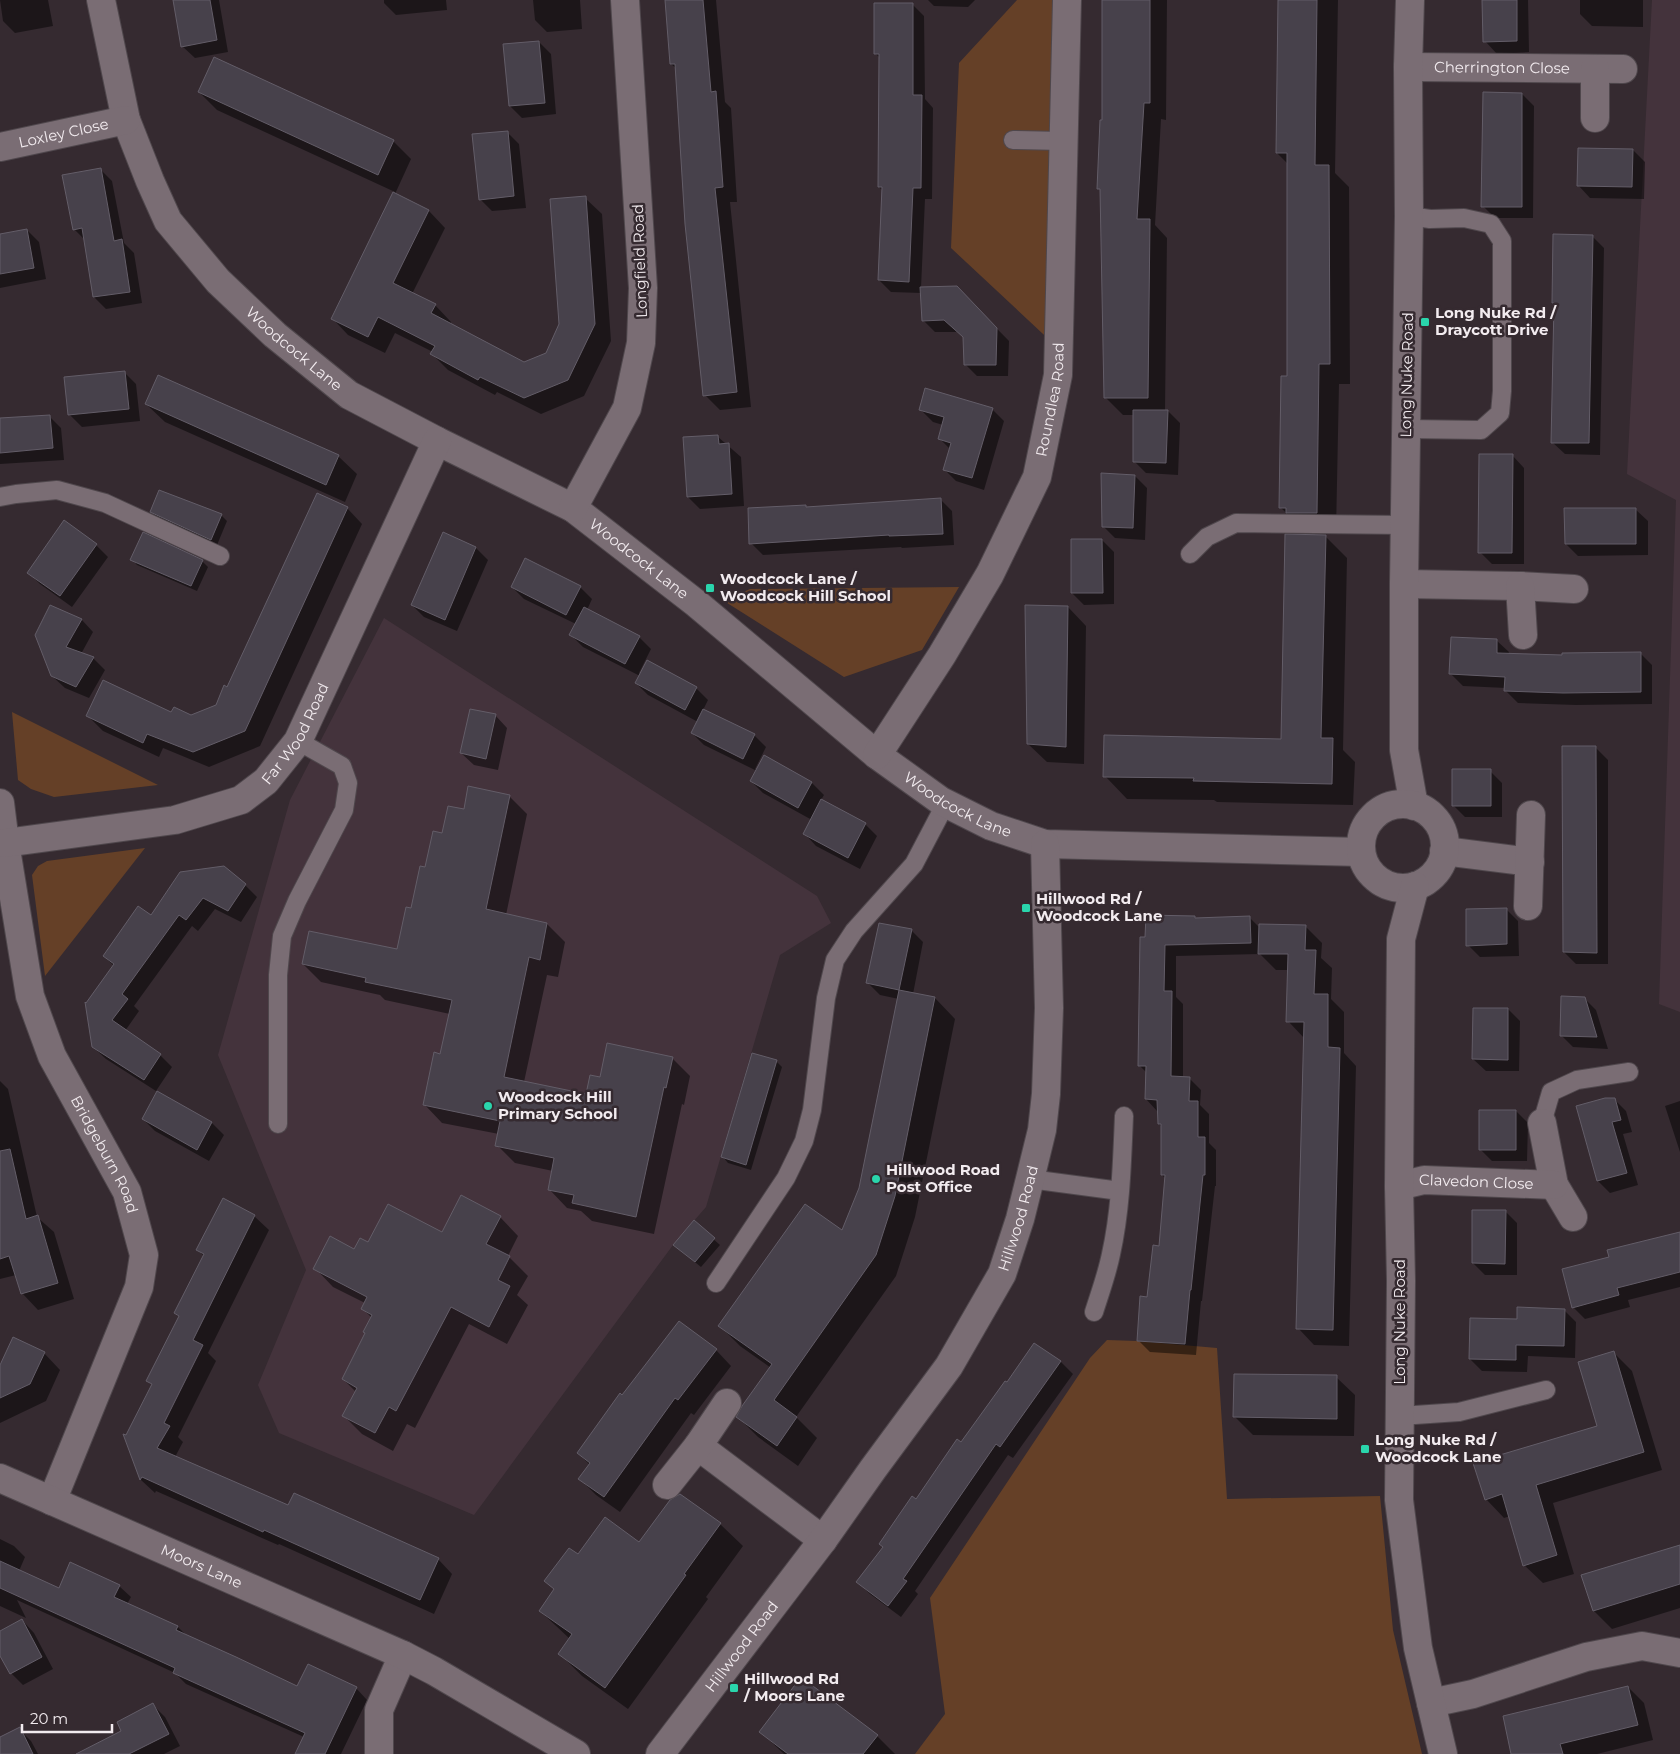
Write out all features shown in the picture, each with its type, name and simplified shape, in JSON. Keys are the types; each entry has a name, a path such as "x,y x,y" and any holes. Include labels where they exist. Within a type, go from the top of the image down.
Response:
{"street":[{"name":"Woodcock Lane","path":"102,0 126,120 150,181 168,221 218,282 275,335 349,395 573,508 697,604 877,755 946,803 991,826 1044,844 1361,852"},
{"name":"Longfield Road","path":"573,508 628,408 641,343 644,288 625,0"},
{"name":"Roundlea Road","path":"877,755 942,655 990,574 1037,476 1058,375 1067,0"},
{"name":"Long Nuke Road","path":"1410,0 1404,750 1414,806"},
{"name":"Cherrington Close","path":"1408,66 1623,69"},
{"path":"1595,69 1595,118"},
{"name":"Loxley Close","path":"0,147 126,120"},
{"name":"Far Wood Road","path":"5,843 175,820 241,800 266,781 298,741 438,441"},
{"path":"1404,584 1574,589"},
{"path":"1520,586 1523,635"},
{"name":"Long Nuke Road","path":"1401,939 1383,883 1372,875 1365,864 1361,852 1362,839 1366,827 1373,816 1383,808 1404,750"},
{"name":"Bridgeburn Road","path":"0,803 30,996 52,1056 127,1192 144,1255 139,1287 52,1501"},
{"path":"1383,808 1404,804 1424,810 1440,826 1444,838 1444,851 1437,870 1428,880 1415,886 1404,888 1393,887 1383,883"},
{"path":"1528,906 1532,815"},
{"name":"Hillwood Road","path":"660,1754 823,1540 949,1366 1002,1274 1020,1219 1042,1130 1046,1094 1049,1008 1044,844"},
{"path":"1444,851 1530,862"},
{"name":"Long Nuke Road","path":"1415,886 1401,939 1399,1500 1418,1648 1444,1754"},
{"name":"Clavedon Close","path":"1542,1123 1554,1185 1573,1218"},
{"name":"Clavedon Close","path":"1399,1186 1424,1180 1554,1185"},
{"path":"667,1485 698,1446 727,1403"},
{"path":"698,1446 823,1540"},
{"name":"Moors Lane","path":"0,1478 403,1655 434,1670 576,1754"},
{"path":"1431,1703 1473,1694 1586,1656 1642,1646 1680,1653"},
{"path":"379,1754 380,1710 403,1655"}],"lane":[{"path":"1013,140 1064,141"},
{"path":"1407,429 1481,430 1500,413 1502,391 1502,241 1491,224 1464,218 1430,219 1409,216"},
{"path":"0,497 57,490 105,503 220,556"},
{"path":"1190,554 1207,536 1236,523 1405,525"},
{"path":"278,1124 278,975 282,936 297,901 344,810 348,783 342,766 298,741"},
{"path":"716,1283 786,1178 804,1141 812,1110 826,998 835,960 854,931 914,864 946,803"},
{"path":"1542,1123 1551,1092 1577,1080 1629,1072"},
{"path":"1094,1312 1111,1254 1120,1191 1124,1116"},
{"path":"1030,1178 1120,1191"},
{"path":"1400,1416 1479,1409 1546,1390"}],"shaded area":[{"path":"1017,0 1067,0 1058,348 951,248 959,63"},
{"path":"1652,0 1680,0 1680,1012 1659,1004 1676,500 1627,474"},
{"path":"959,587 922,650 844,677 724,601 750,589"},
{"name":"Woodcock Hill Primary School","path":"384,618 817,896 831,923 780,955 706,1207 673,1245 474,1515 279,1433 258,1385 306,1270 218,1055 290,800"},
{"path":"12,712 158,785 54,797 31,789 18,780"},
{"path":"145,848 45,976 32,875 38,866 47,861"},
{"path":"1107,1340 1217,1348 1227,1499 1380,1496 1393,1630 1422,1754 915,1754 945,1714 930,1598 1090,1358"}],"building":[{"path":"173,0 210,0 217,40 181,47"},
{"path":"665,0 703,0 711,92 716,91 723,187 715,188 737,392 703,396 685,224 675,64 670,64"},
{"path":"1102,0 1150,0 1150,103 1144,103 1137,219 1150,219 1148,398 1104,398 1100,189 1097,189 1100,120 1102,120"},
{"path":"1278,0 1317,0 1315,165 1329,165 1330,364 1319,364 1317,513 1286,513 1286,508 1279,508 1281,376 1287,376 1287,153 1276,153"},
{"path":"1482,0 1517,0 1517,41 1483,42"},
{"path":"874,3 913,3 913,95 922,95 921,188 913,188 909,282 878,280 882,187 878,187 879,54 874,54"},
{"path":"539,41 545,103 509,106 503,44"},
{"path":"214,57 394,140 378,175 198,92"},
{"path":"1483,92 1522,93 1522,207 1481,207"},
{"path":"508,131 514,196 479,200 472,134"},
{"path":"1578,148 1633,149 1632,187 1577,186"},
{"path":"101,168 114,241 122,239 130,292 93,297 82,228 73,230 62,175"},
{"path":"393,192 429,210 393,283 436,304 431,313 524,362 546,353 559,324 550,199 586,196 595,324 568,380 524,398 480,377 478,380 430,354 435,346 378,317 368,337 331,319"},
{"path":"27,229 34,268 0,274 0,234"},
{"path":"1553,234 1593,235 1589,443 1551,443 1554,303 1552,303"},
{"path":"957,286 997,328 996,365 964,365 963,337 944,320 922,321 920,287"},
{"path":"125,371 129,409 68,415 64,377"},
{"path":"158,375 339,455 326,485 145,404"},
{"path":"925,388 993,408 972,478 943,470 951,443 938,439 944,417 919,410"},
{"path":"1133,410 1168,410 1166,463 1133,462"},
{"path":"50,415 53,448 0,453 0,418"},
{"path":"718,435 719,444 729,443 732,494 687,497 683,437"},
{"path":"1479,454 1513,454 1512,553 1478,553"},
{"path":"1101,473 1135,475 1133,528 1102,527"},
{"path":"159,490 222,514 211,540 150,512"},
{"path":"317,493 348,507 245,731 193,752 147,734 143,743 86,716 103,680 171,712 174,707 191,715 216,705 224,685 227,687"},
{"path":"941,498 943,534 889,535 749,544 748,508 806,505 806,507"},
{"path":"1564,508 1636,508 1636,544 1565,544"},
{"path":"64,520 97,544 60,596 27,573"},
{"path":"143,532 203,560 191,586 130,560"},
{"path":"443,532 476,547 445,620 411,605"},
{"path":"1285,534 1326,535 1321,738 1333,738 1332,784 1193,781 1194,778 1103,777 1104,735 1281,739"},
{"path":"1071,539 1102,539 1103,593 1071,593"},
{"path":"525,558 581,586 566,615 511,587"},
{"path":"50,605 82,619 66,647 94,657 76,687 51,676 35,635"},
{"path":"1025,605 1068,606 1066,747 1027,744"},
{"path":"584,607 640,636 625,664 569,635"},
{"path":"1451,637 1497,639 1497,653 1562,655 1562,653 1641,652 1641,692 1563,693 1504,691 1505,677 1449,674"},
{"path":"647,660 697,687 685,710 635,683"},
{"path":"470,709 496,714 486,759 460,753"},
{"path":"703,709 755,734 743,759 691,733"},
{"path":"1562,746 1596,746 1597,953 1563,952"},
{"path":"764,755 812,782 798,808 750,781"},
{"path":"1452,769 1491,769 1491,806 1452,806"},
{"path":"468,786 510,795 486,909 547,923 540,960 529,957 504,1077 586,1094 590,1075 600,1077 607,1043 673,1057 666,1088 664,1087 636,1217 572,1203 574,1195 548,1190 554,1158 495,1146 500,1121 423,1105 434,1052 440,1054 452,1000 365,982 366,978 302,964 309,931 397,949 406,907 411,908 420,866 425,867 433,831 442,833 448,806 464,809"},
{"path":"821,799 866,823 848,858 803,834"},
{"path":"224,866 246,884 228,911 203,898 186,920 179,915 122,994 128,999 112,1020 161,1054 144,1080 92,1047 85,1002 114,964 103,956 138,906 151,915 180,872"},
{"path":"1507,908 1507,944 1466,946 1466,909"},
{"path":"1146,915 1195,916 1195,918 1250,916 1251,943 1165,945 1164,991 1172,991 1171,1076 1190,1077 1189,1101 1198,1101 1198,1137 1205,1137 1205,1175 1203,1175 1185,1344 1137,1341 1140,1296 1147,1297 1153,1245 1159,1246 1165,1175 1161,1175 1161,1124 1158,1124 1157,1100 1145,1099 1146,1066 1138,1066 1140,937 1145,937"},
{"path":"879,923 912,929 899,990 866,983"},
{"path":"1259,924 1306,925 1305,950 1316,950 1314,994 1328,994 1328,1047 1340,1048 1333,1330 1296,1329 1304,1022 1286,1022 1288,954 1258,954"},
{"path":"899,990 935,997 895,1196 876,1255 774,1400 797,1417 777,1446 736,1417 772,1364 718,1326 805,1204 842,1230 859,1188"},
{"path":"1561,996 1585,997 1597,1037 1560,1036"},
{"path":"1473,1008 1508,1008 1508,1060 1472,1059"},
{"path":"752,1053 777,1060 746,1165 721,1157"},
{"path":"157,1091 212,1122 197,1150 142,1119"},
{"path":"1605,1098 1615,1098 1621,1120 1612,1122 1627,1173 1597,1181 1576,1106"},
{"path":"1479,1110 1516,1110 1516,1150 1479,1150"},
{"path":"10,1149 26,1219 38,1215 58,1283 21,1294 9,1256 0,1259 0,1151"},
{"path":"461,1195 501,1216 486,1244 510,1256 498,1280 510,1286 489,1327 451,1307 396,1411 389,1407 375,1433 342,1416 357,1388 342,1379 372,1315 361,1309 367,1297 313,1269 330,1236 354,1249 360,1238 368,1242 388,1204 442,1232"},
{"path":"223,1198 255,1215 193,1340 203,1345 164,1423 170,1426 157,1448 288,1505 294,1493 439,1558 420,1600 142,1477 140,1480 123,1434 126,1435 152,1384 146,1381 179,1316 174,1313 204,1254 196,1250"},
{"path":"1472,1210 1506,1210 1505,1264 1472,1263"},
{"path":"694,1220 715,1238 695,1262 673,1245"},
{"path":"1680,1232 1680,1272 1617,1288 1619,1295 1572,1308 1562,1269 1609,1257 1607,1250"},
{"path":"1517,1307 1565,1309 1564,1346 1516,1345 1516,1360 1469,1359 1470,1318 1517,1319"},
{"path":"679,1321 717,1349 678,1400 675,1398 604,1497 578,1479 590,1463 577,1453 620,1393 622,1395"},
{"path":"13,1337 45,1352 30,1384 0,1398 0,1365"},
{"path":"1034,1343 1061,1361 1000,1447 996,1444 903,1579 907,1581 888,1606 856,1582 883,1547 879,1544 912,1496 916,1499 957,1439 961,1442"},
{"path":"1614,1351 1644,1452 1536,1485 1557,1555 1523,1566 1502,1494 1485,1500 1473,1463 1597,1426 1578,1362"},
{"path":"1234,1374 1337,1375 1337,1419 1233,1417"},
{"path":"680,1494 721,1523 605,1688 558,1654 572,1634 539,1611 554,1589 544,1581 569,1548 578,1554 605,1517 639,1542 670,1500"},
{"path":"1680,1545 1680,1584 1593,1611 1581,1575"},
{"path":"0,1561 59,1588 70,1562 120,1585 114,1597 178,1626 176,1630 297,1686 308,1664 357,1687 325,1754 295,1754 305,1733 173,1673 175,1668 0,1588"},
{"path":"22,1619 42,1657 10,1674 0,1656 0,1631"},
{"path":"801,1677 878,1735 863,1754 788,1754 759,1732"},
{"path":"1628,1686 1638,1725 1560,1744 1563,1754 1511,1754 1503,1716"},
{"path":"153,1703 169,1734 129,1754 76,1754 121,1731 117,1722"},
{"path":"20,1727 33,1754 0,1754 0,1737"}],"place":[{"name":"Long Nuke Rd / Draycott Drive","path":"1425,322"},
{"name":"Woodcock Lane / Woodcock Hill School","path":"710,588"},
{"name":"Hillwood Rd / Woodcock Lane","path":"1026,908"},
{"name":"Woodcock Hill Primary School","path":"488,1106"},
{"name":"Hillwood Road Post Office","path":"876,1179"},
{"name":"Long Nuke Rd / Woodcock Lane","path":"1365,1449"},
{"name":"Hillwood Rd / Moors Lane","path":"734,1688"}]}
